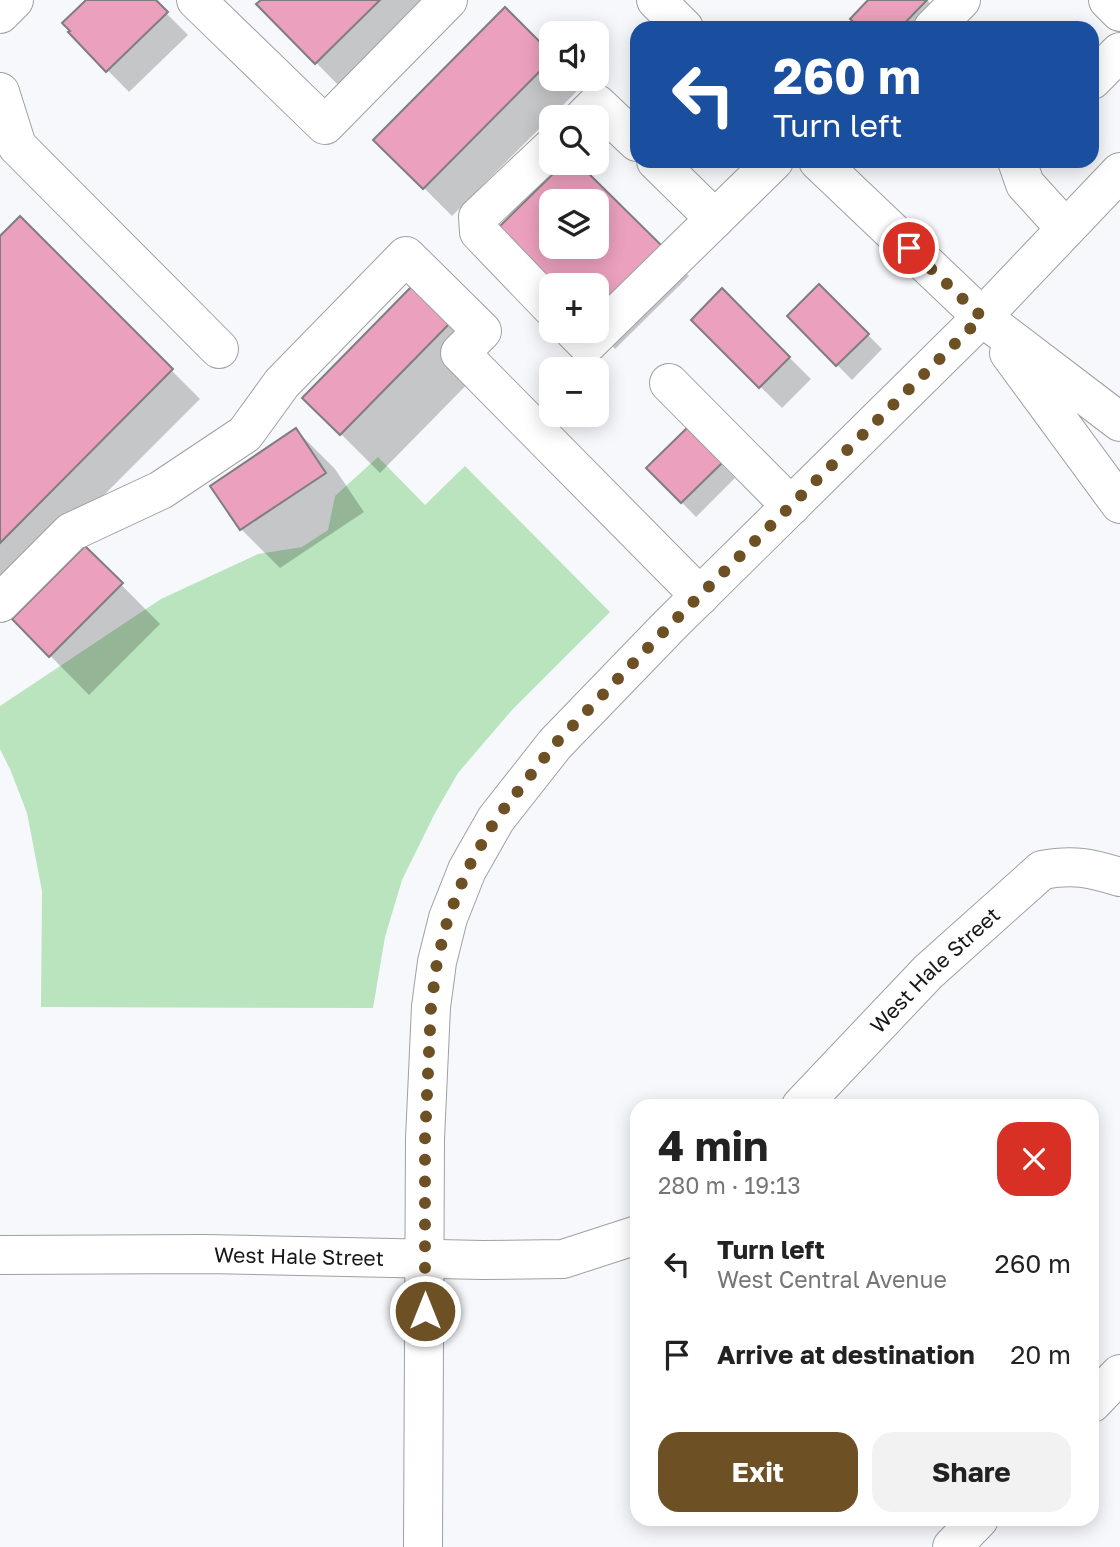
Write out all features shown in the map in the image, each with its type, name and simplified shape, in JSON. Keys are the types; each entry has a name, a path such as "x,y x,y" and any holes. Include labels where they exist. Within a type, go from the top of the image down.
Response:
{"street":[{"path":"196,0 325,125 448,0"},
{"path":"656,0 677,21"},
{"path":"940,21 961,0"},
{"path":"1108,0 1120,12"},
{"path":"1099,73 1120,52"},
{"path":"0,92 8,155 219,349"},
{"path":"609,123 630,137"},
{"path":"539,159 478,217 479,232 539,294"},
{"path":"663,168 715,219"},
{"path":"609,323 767,168"},
{"path":"825,168 982,317 1120,422"},
{"path":"1019,168 1025,184 1065,228"},
{"path":"423,1547 425,1139 431,1007 437,962 448,918 467,870 496,819 555,744 700,596 982,317 1120,172"},
{"path":"0,603 71,532 161,490 245,434 282,383 406,256 482,331 460,353 700,596"},
{"path":"982,317 1120,504"},
{"path":"669,383 791,506"},
{"name":"West Hale Street","path":"808,1099 928,972 1042,870 1065,866 1102,872"},
{"name":"West Hale Street","path":"0,1255 205,1254 563,1259 630,1237"},
{"path":"1099,1396 1120,1374"},
{"path":"952,1547 972,1526"}],"green space":[{"path":"378,457 425,505 465,466 610,612 512,710 458,773 402,880 385,937 373,1008 41,1007 42,891 27,813 0,749 0,706 161,599 258,554 302,547 328,530 335,496"}],"building":[{"path":"86,0 156,0 168,12 106,72 62,23"},
{"path":"261,0 380,0 315,64 256,4"},
{"path":"868,0 927,0 907,21 850,19"},
{"path":"505,7 539,41 539,72 423,189 373,140"},
{"path":"552,175 590,175 604,189 539,189 539,259 609,259 609,194 662,246 609,299 609,273 539,273 495,231"},
{"path":"20,216 173,369 0,543 0,236"},
{"path":"416,282 454,319 340,435 302,398"},
{"path":"819,284 869,334 836,366 787,316"},
{"path":"722,288 790,357 759,388 691,320"},
{"path":"296,428 326,473 240,530 210,486"},
{"path":"687,428 722,463 681,503 646,468"},
{"path":"85,546 123,583 49,657 12,619"}],"route":[{"path":"425,1311 425,1139 431,1007 437,962 448,918 467,870 496,819 555,744 670,625 982,317 909,248"}]}
